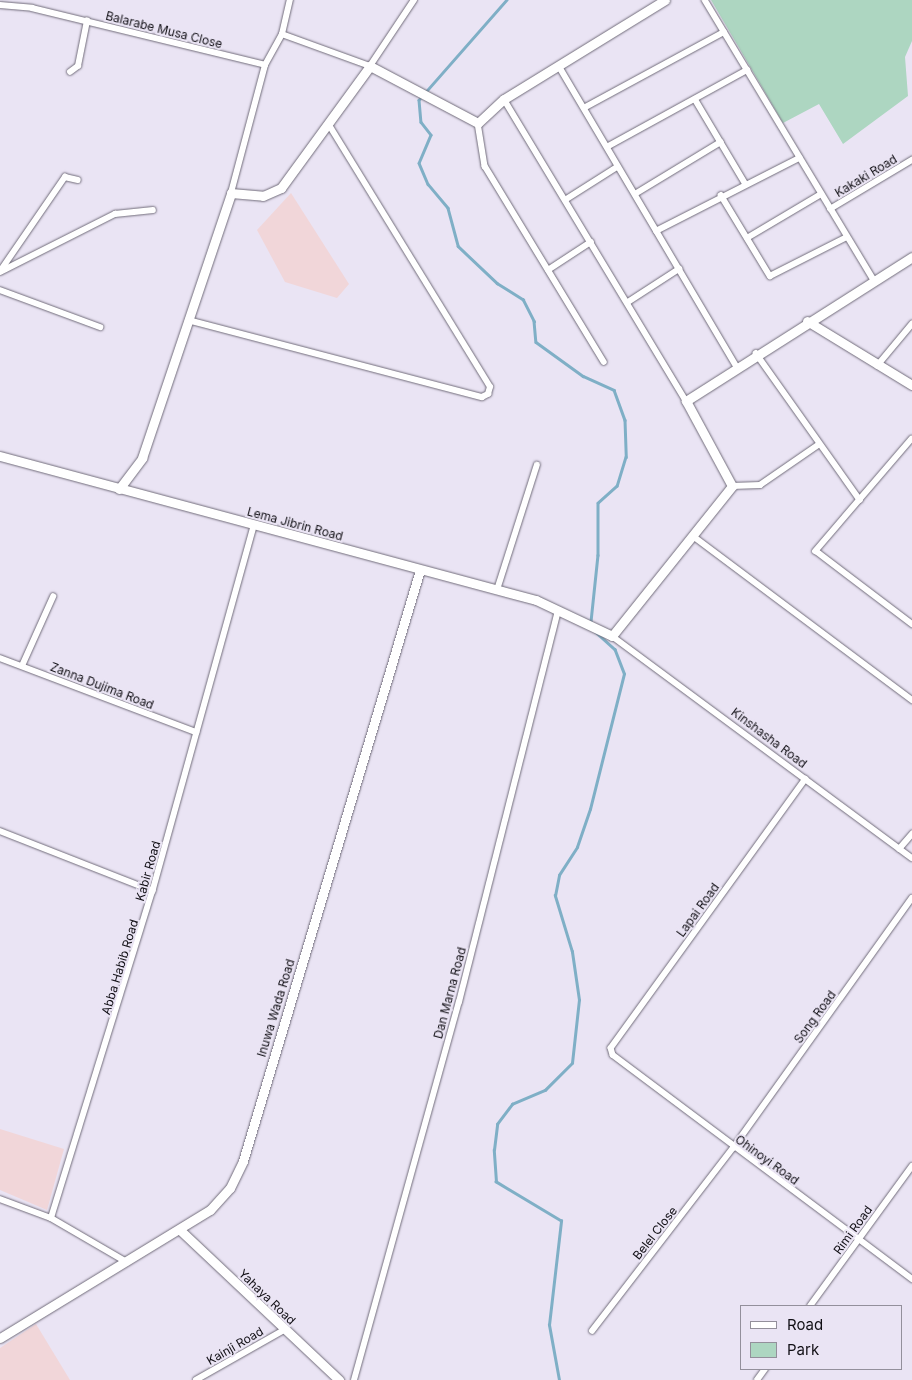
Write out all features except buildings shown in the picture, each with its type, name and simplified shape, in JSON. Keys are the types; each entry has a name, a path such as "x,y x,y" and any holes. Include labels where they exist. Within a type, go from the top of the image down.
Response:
{"street":[{"path":"119,489 142,458 231,193 265,65 282,34 290,0"},
{"path":"231,193 263,196 281,188 330,125 414,0"},
{"path":"478,123 504,99 666,0"},
{"path":"705,0 874,280"},
{"name":"Balarabe Musa Close","path":"0,4 87,21 265,65"},
{"path":"70,72 78,66 87,21"},
{"path":"584,108 724,32"},
{"path":"282,34 370,66 478,123"},
{"path":"559,66 736,366"},
{"path":"607,147 747,70"},
{"path":"695,98 745,184"},
{"path":"504,99 628,302 686,401 732,486"},
{"path":"478,123 485,166 604,362"},
{"path":"188,320 482,397 488,394 490,387 330,125"},
{"path":"635,194 721,142"},
{"path":"656,231 721,195 800,158"},
{"name":"Kakaki Road","path":"830,209 912,160"},
{"path":"565,200 617,167"},
{"path":"0,272 64,177 78,180"},
{"path":"747,238 822,194"},
{"path":"721,195 770,276 847,237"},
{"path":"0,272 115,214 153,210"},
{"path":"548,270 591,242"},
{"path":"686,401 756,352 912,257"},
{"path":"628,302 679,269"},
{"path":"0,290 100,327"},
{"path":"806,321 912,386"},
{"path":"877,366 912,324"},
{"path":"756,352 818,445 860,500"},
{"path":"912,439 816,551 912,624"},
{"path":"732,486 760,485 818,445"},
{"name":"Lema Jibrin Road","path":"0,457 497,590 581,619 612,636"},
{"path":"497,590 537,466"},
{"path":"612,636 732,486"},
{"name":"Kabir Road","path":"51,1218 153,889 254,526"},
{"path":"693,536 912,700"},
{"name":"Inuwa Wada Road","path":"0,1338 180,1230 215,1205 230,1188 243,1161 420,570"},
{"path":"22,666 54,597"},
{"name":"Dan Marna Road","path":"354,1380 459,1002 558,610"},
{"name":"Kinshasha Road","path":"612,636 912,858"},
{"name":"Zanna Dujima Road","path":"0,658 196,732"},
{"name":"Lapai Road","path":"612,1055 611,1048 806,779"},
{"path":"0,831 153,889"},
{"path":"900,849 912,834"},
{"name":"Abba Habib Road","path":"84,1120 153,889"},
{"name":"Song Road","path":"733,1148 912,898"},
{"name":"Ohinoyi Road","path":"612,1055 733,1148 912,1279"},
{"name":"Belel Close","path":"592,1331 733,1148"},
{"name":"Rimi Road","path":"811,1305 912,1166"},
{"path":"0,1198 51,1218 127,1262"},
{"name":"Yahaya Road","path":"180,1230 339,1380"},
{"name":"Kainji Road","path":"196,1380 284,1330"}],"shaded area":[{"path":"291,193 349,284 337,298 285,282 257,230"},
{"path":"0,1129 64,1149 47,1210 0,1190"},
{"path":"36,1324 70,1380 0,1380 0,1348"}],"green space":[{"path":"711,0 912,0 912,41 905,57 908,96 843,144 819,104 783,123"}],"waterway":[{"path":"507,0 419,100 421,122 431,135 419,163 428,184 448,208 458,246 497,283 523,299 534,321 536,342 583,376 614,390 625,420 626,457 617,486 598,503 598,555 591,622"},
{"path":"559,1380 549,1325 561,1221 496,1182 494,1150 497,1124 512,1104 545,1090 572,1063 579,1000 572,952 555,896 559,875 577,847 590,809 624,674 615,650 594,631"}]}
